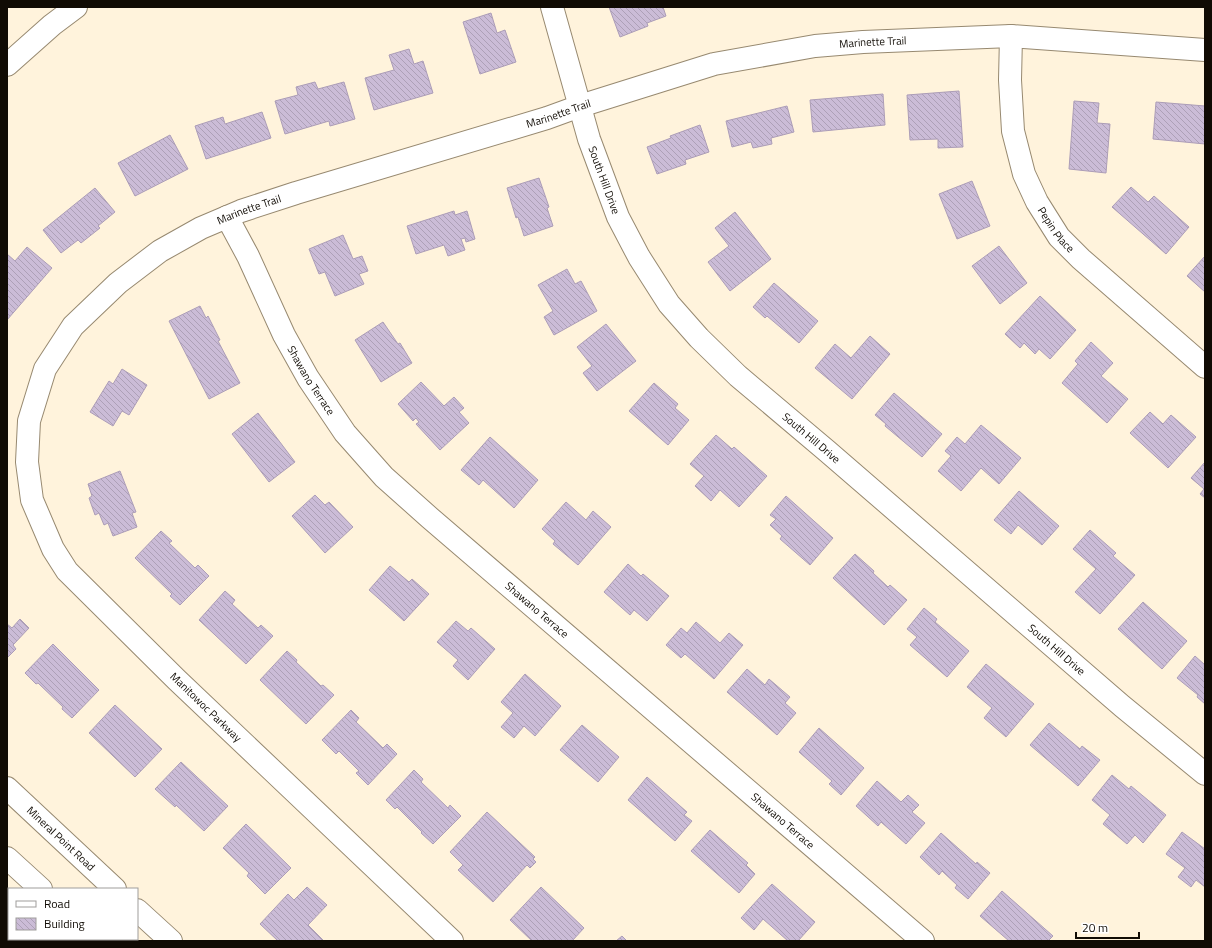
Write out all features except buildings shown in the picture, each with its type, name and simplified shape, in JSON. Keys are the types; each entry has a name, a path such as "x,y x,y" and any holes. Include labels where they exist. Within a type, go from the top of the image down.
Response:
{"street":[{"path":"7,65 52,25 76,7"},
{"name":"South Hill Drive","path":"552,7 589,139 618,217 639,257 669,304 699,338 738,376 839,461 1122,706 1205,774"},
{"name":"Marinette Trail","path":"28,434 29,421 45,369 73,326 118,283 160,251 201,228 227,217 296,193 547,118 580,106 714,64 769,53 816,46 862,42 1011,36 1205,50"},
{"name":"Pepin Place","path":"1011,36 1010,80 1013,131 1024,174 1037,202 1059,237 1081,259 1205,367"},
{"name":"Shawano Terrace","path":"227,217 248,256 284,335 308,378 345,433 384,477 464,549 923,941"},
{"name":"Manitowoc Parkway","path":"28,434 27,462 32,500 53,549 67,571 177,680 452,941"},
{"name":"Mineral Point Road","path":"7,788 114,888"},
{"path":"7,858 40,888"},
{"path":"138,911 171,941"}]}
